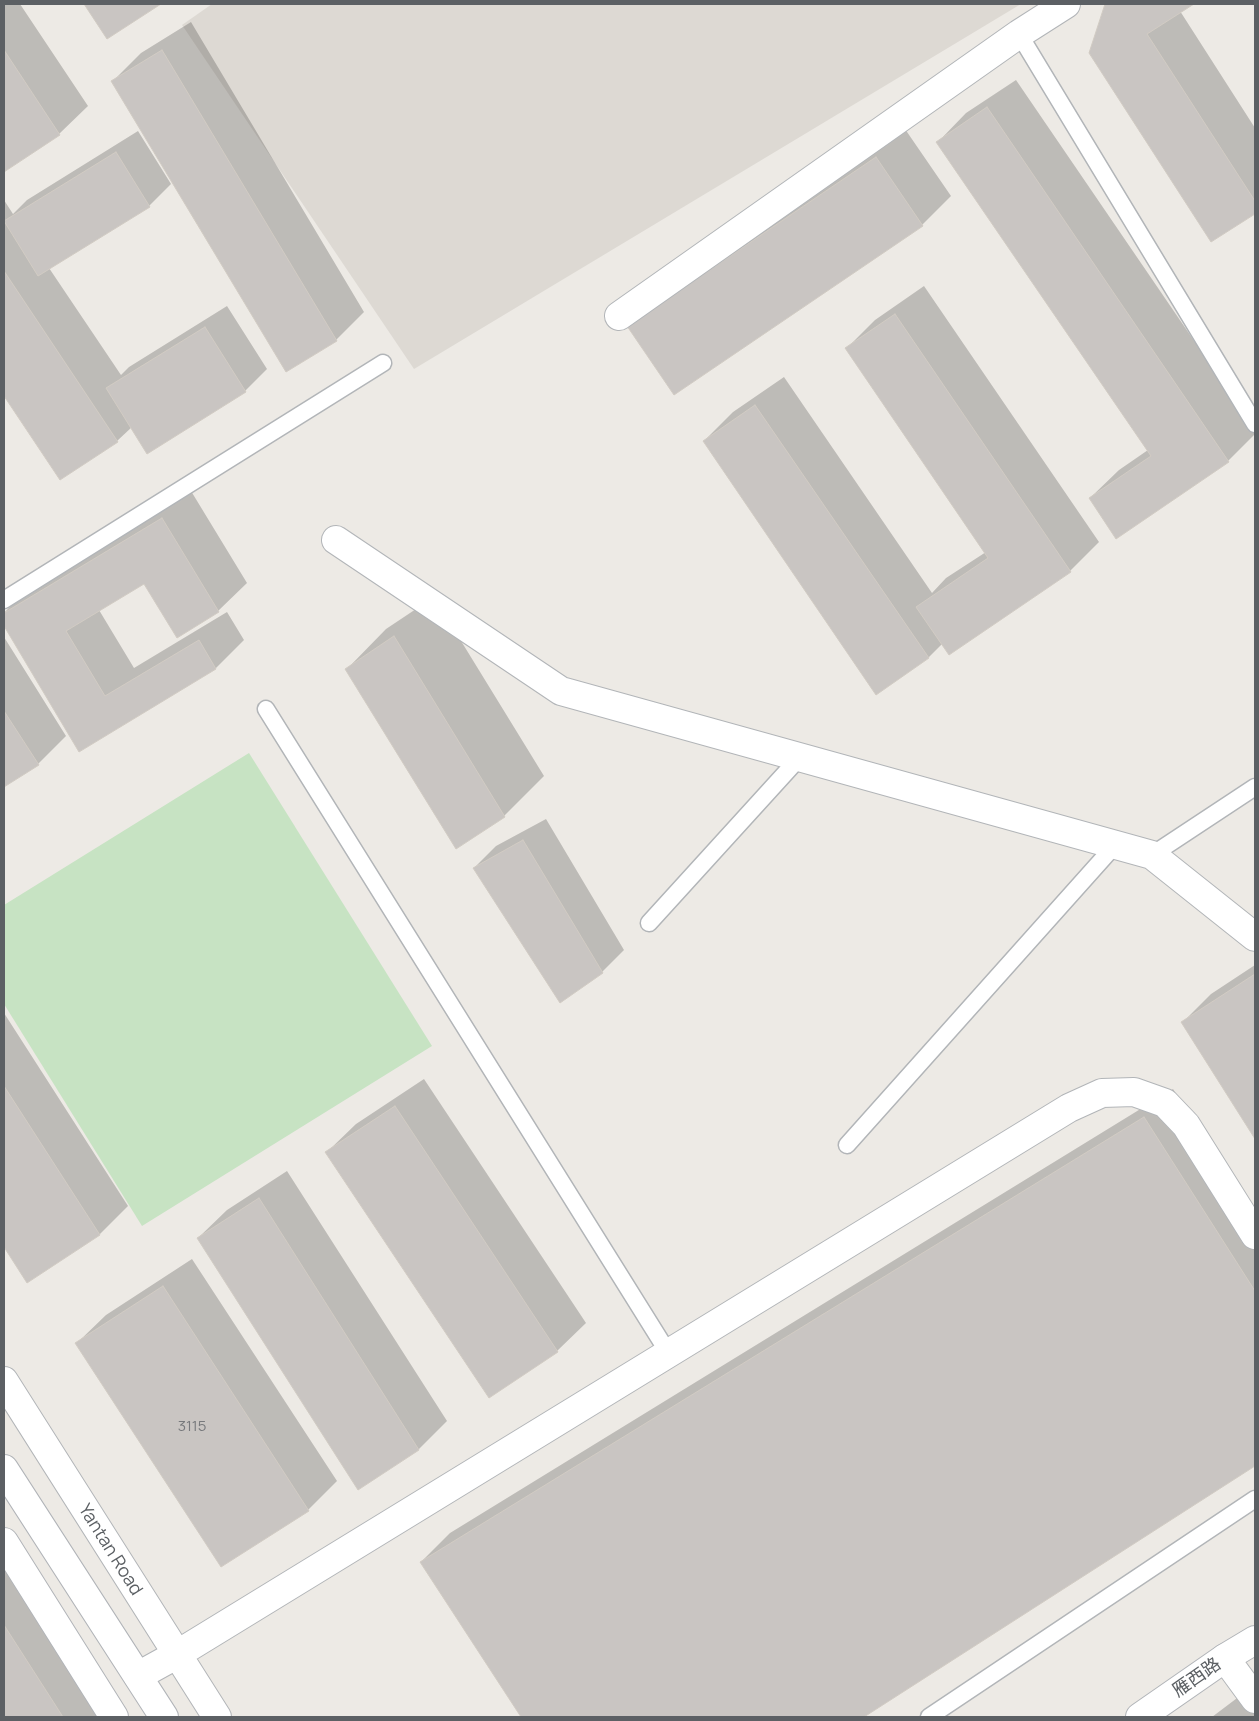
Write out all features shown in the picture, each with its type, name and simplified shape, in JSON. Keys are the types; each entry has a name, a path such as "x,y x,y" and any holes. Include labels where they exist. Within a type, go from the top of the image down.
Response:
{"street":[{"path":"619,316 1019,34 1066,4"},
{"path":"336,540 561,691 1152,855 1255,937"},
{"path":"138,1676 176,1655 1069,1108 1102,1092 1134,1092 1165,1103 1186,1125 1255,1235"},
{"name":"Yantan Road","path":"4,1381 217,1717"},
{"path":"4,1469 164,1717"},
{"path":"4,1542 114,1717"},
{"name":"雁西路","path":"1140,1717 1225,1658 1255,1640"},
{"path":"1225,1658 1255,1699"}],"lane":[{"path":"1019,34 1255,424"},
{"path":"4,600 383,362"},
{"path":"266,710 669,1354"},
{"path":"649,923 800,757"},
{"path":"1152,855 1255,787"},
{"path":"847,1144 1116,844"},
{"path":"929,1717 1255,1499"}],"shaded area":[{"path":"212,4 1021,4 414,369 182,25"}],"green space":[{"path":"249,753 432,1046 142,1226 4,1004 4,905"}],"building":[{"path":"84,4 161,4 107,39"},
{"path":"1105,4 1194,4 1147,34 1255,201 1255,214 1211,242 1089,53"},
{"path":"4,50 60,135 4,172"},
{"path":"162,50 337,341 286,372 111,81"},
{"path":"987,107 1229,462 1116,539 1089,498 1151,456 936,142"},
{"path":"116,152 150,207 38,276 4,221"},
{"path":"876,157 923,226 674,395 627,326"},
{"path":"4,271 118,442 60,480 4,396"},
{"path":"895,314 1071,572 949,655 916,607 988,558 845,348"},
{"path":"205,327 246,392 147,454 106,388"},
{"path":"755,405 929,658 876,695 703,441"},
{"path":"162,518 219,612 177,638 144,584 66,631 105,696 199,640 216,669 79,752 4,626 4,613"},
{"path":"394,636 505,817 456,849 345,669"},
{"path":"4,711 39,765 4,787"},
{"path":"523,840 603,973 560,1003 473,868"},
{"path":"1255,974 1255,1139 1181,1022"},
{"path":"4,1086 100,1235 27,1283 4,1247"},
{"path":"395,1106 558,1352 489,1398 325,1152"},
{"path":"1144,1117 1255,1291 1255,1466 864,1717 521,1717 420,1562"},
{"path":"259,1198 419,1450 358,1490 197,1238"},
{"path":"163,1286 309,1511 221,1567 75,1343"},
{"path":"4,1625 63,1717 4,1717"}]}
